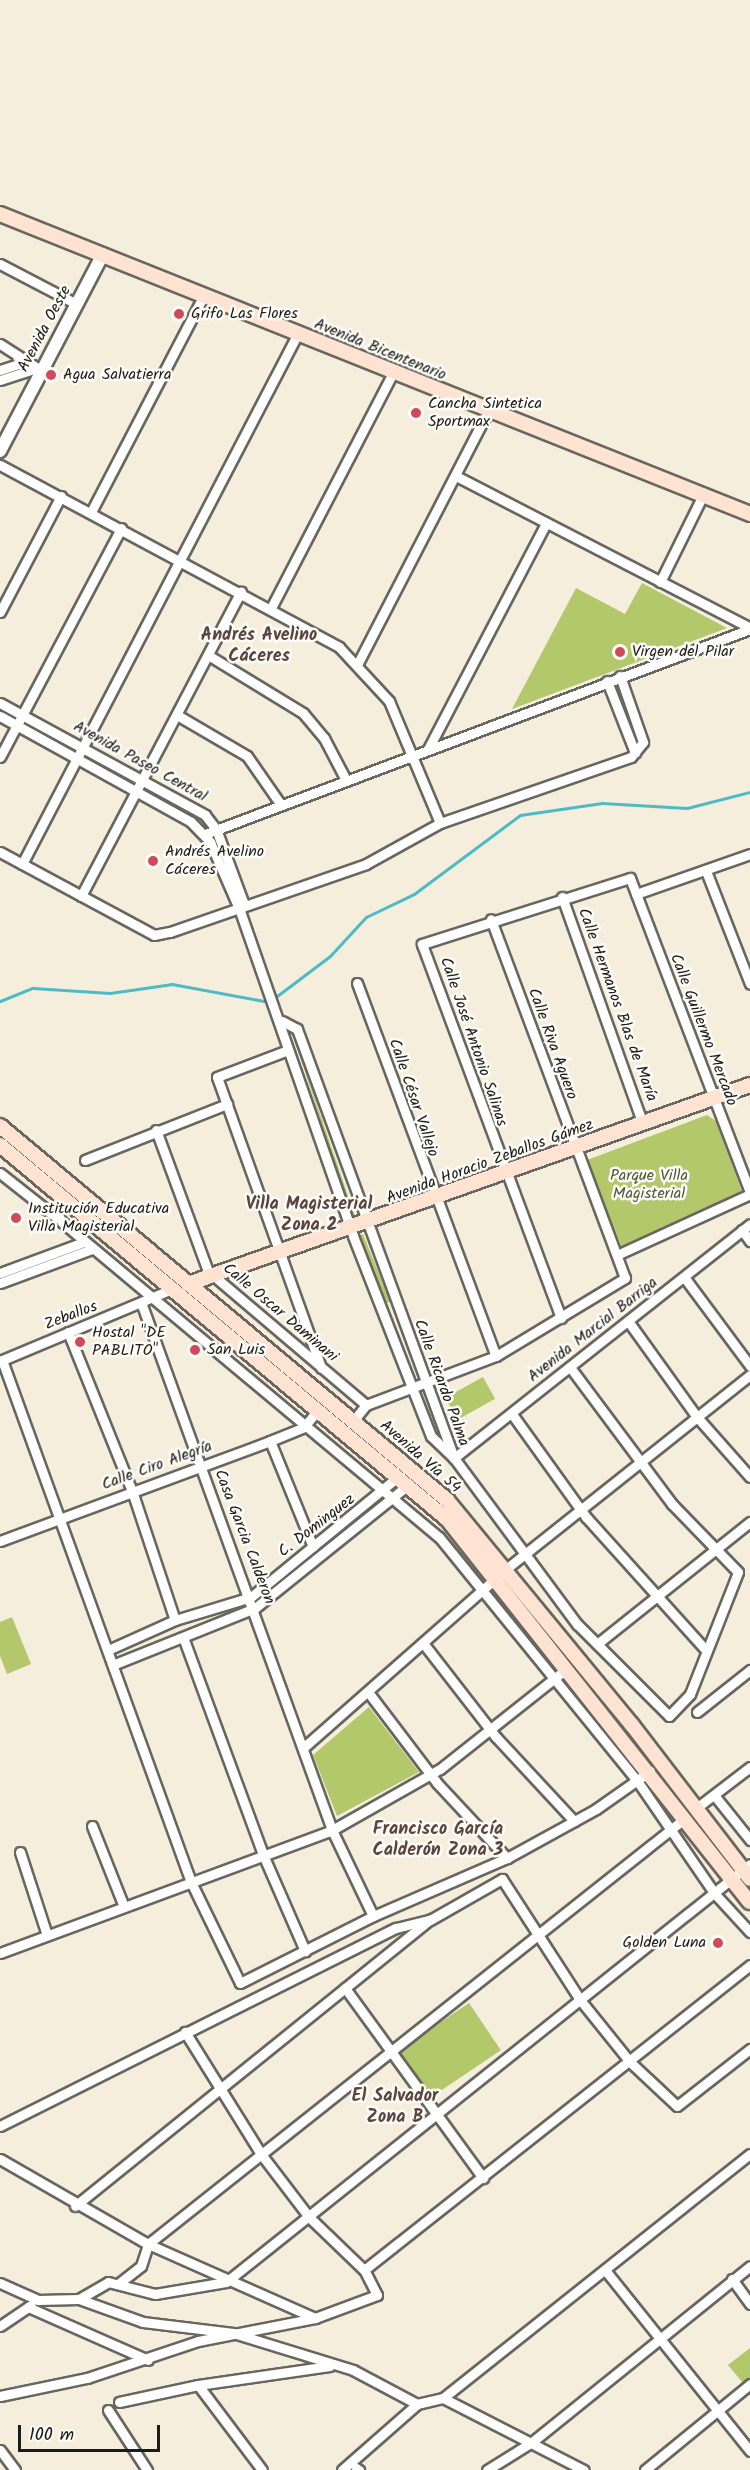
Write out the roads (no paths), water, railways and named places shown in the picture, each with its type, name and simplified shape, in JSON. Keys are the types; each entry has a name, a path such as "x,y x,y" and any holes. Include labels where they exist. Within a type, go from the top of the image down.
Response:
{"main road":[{"name":"Avenida Bicentenario","path":"0,214 204,295 297,335 750,514"},
{"name":"Avenida Horacio Zeballos Gámez","path":"188,1284 434,1200 750,1085"},
{"name":"Avenida Vía 54","path":"0,1126 439,1492 506,1569 695,1809 747,1871"},
{"name":"Avenida Vía 54","path":"0,1144 316,1411 404,1480 447,1519 650,1772 731,1881 750,1902"}],"street":[{"name":"Avenida Oeste","path":"0,451 39,369 103,254"},
{"path":"0,264 77,304"},
{"path":"91,512 204,295"},
{"path":"22,864 297,335"},
{"path":"0,344 39,369"},
{"path":"0,369 28,361"},
{"path":"0,380 39,369"},
{"path":"271,608 393,373"},
{"path":"358,663 488,411"},
{"path":"0,465 241,591 358,663 389,701 414,754 440,823"},
{"path":"456,476 750,629"},
{"path":"660,582 703,495"},
{"path":"0,612 61,496"},
{"path":"428,749 546,523"},
{"path":"0,757 121,528"},
{"path":"81,896 241,591"},
{"path":"282,1021 269,1002 240,911 206,834 620,676 750,629"},
{"path":"208,655 303,713 324,738 346,780"},
{"path":"0,852 154,935 240,911 366,864 440,823 635,753 643,742 620,676"},
{"path":"607,681 635,753"},
{"name":"Avenida Paseo Central","path":"0,703 144,778 205,814 216,829 243,902 240,911"},
{"path":"177,715 247,756 281,805"},
{"name":"Avenida Paseo Central","path":"0,716 138,789 206,834"},
{"path":"636,894 750,854"},
{"path":"706,871 750,984"},
{"name":"Calle Guillermo Mercado","path":"562,897 630,878 713,1100 746,1171 750,1193"},
{"path":"491,919 562,897"},
{"name":"Calle Hermanos Blas de María","path":"562,897 643,1124"},
{"name":"Calle José Antonio Salinas","path":"491,919 422,944 504,1175 561,1318"},
{"name":"Calle Riva Aguero","path":"491,919 574,1150 619,1254 625,1278 561,1318"},
{"name":"Calle César Vallejo","path":"357,983 434,1200 496,1356"},
{"name":"Calle Ricardo Palma","path":"282,1021 288,1050 357,1226 454,1458"},
{"name":"Calle Ricardo Palma","path":"282,1021 297,1029 357,1226 411,1388 434,1442 454,1458"},
{"path":"288,1050 217,1077 321,1368"},
{"path":"85,1160 156,1130 227,1104"},
{"name":"Calle Oscar Daminani","path":"156,1130 214,1277 366,1405"},
{"path":"0,1173 62,1222 153,1301 439,1537 638,1782 668,1830 715,1894 750,1932"},
{"path":"619,1254 750,1193"},
{"path":"61,1194 55,1209 62,1222"},
{"name":"Avenida Marcial Barriga","path":"454,1458 750,1224"},
{"path":"742,1230 750,1241"},
{"path":"0,1273 84,1242"},
{"path":"0,1283 92,1249"},
{"path":"684,1276 750,1366"},
{"name":"Avenida Horacio Zeballos Gámez","path":"172,1289 188,1284"},
{"name":"Zeballos","path":"1,1361 68,1332 153,1301 172,1289"},
{"name":"Casa Garcia Calderon","path":"142,1305 255,1608 332,1830 373,1916"},
{"path":"353,1421 366,1405 496,1356 561,1318"},
{"path":"628,1321 697,1417 750,1477"},
{"path":"68,1332 132,1491 176,1620"},
{"path":"1,1361 63,1516 191,1882 240,1983 373,1916 507,1858 574,1821 638,1782 650,1772"},
{"path":"454,1458 522,1556 597,1644 669,1716 690,1694 705,1649 738,1572 718,1547 638,1463 570,1366"},
{"path":"303,1748 494,1579 750,1375"},
{"path":"304,1427 316,1411"},
{"path":"512,1414 581,1510 705,1649"},
{"name":"Calle Ciro Alegría","path":"0,1541 304,1427"},
{"path":"270,1441 314,1547"},
{"path":"115,1664 255,1608 395,1499 404,1480"},
{"name":"C. Dominguez","path":"251,1597 385,1491 404,1480"},
{"path":"597,1644 750,1522"},
{"path":"108,1650 176,1620 251,1597"},
{"path":"183,1636 264,1857 305,1951"},
{"path":"423,1643 490,1730 574,1821"},
{"path":"0,1953 332,1830 431,1775 566,1669"},
{"path":"697,1712 750,1671"},
{"path":"368,1692 431,1775 507,1858"},
{"path":"695,1809 750,1767"},
{"path":"714,1795 750,1840"},
{"path":"118,2284 141,2266 148,2244 684,1819"},
{"path":"92,1826 124,1907"},
{"path":"20,1852 47,1935"},
{"path":"79,2299 95,2286 118,2284 155,2294 226,2282 731,1881 747,1871"},
{"path":"75,2206 430,1920 502,1879 580,2001 630,2062 677,2106 750,2049"},
{"path":"0,2126 396,1928 430,1920"},
{"path":"364,2270 750,1965"},
{"path":"345,1988 435,2117 483,2178"},
{"path":"0,2396 148,2360 233,2333 315,2318 373,2299 377,2288 364,2270 309,2217 261,2154 219,2090 185,2032"},
{"path":"342,2470 364,2455 417,2404 442,2398 749,2156"},
{"path":"0,2159 75,2206 148,2244 226,2282 315,2318"},
{"path":"487,2470 532,2442 662,2340 750,2266"},
{"path":"605,2270 750,2451"},
{"path":"732,2279 750,2304"},
{"path":"0,2283 38,2300 79,2299 143,2322 233,2333 380,2380 417,2404"},
{"path":"0,2326 38,2300"},
{"path":"28,2307 148,2360"},
{"path":"119,2402 198,2385 336,2365"},
{"path":"645,2470 720,2413 750,2384"},
{"path":"198,2385 262,2470"},
{"path":"442,2398 584,2470"},
{"path":"108,2410 147,2470"},
{"path":"0,2450 15,2470"},
{"path":"356,2469 364,2455"}],"waterway":[{"path":"0,1001 33,988 110,993 172,984 269,1002 330,956 366,917 414,894 520,815 602,803 687,808 750,792"}],"place":[{"name":"Grifo Las Flores","path":"179,314"},
{"name":"Agua Salvatierra","path":"51,375"},
{"name":"Cancha Sintetica Sportmax","path":"416,413"},
{"name":"Virgen del Pilar","path":"620,652"},
{"name":"Andrés Avelino Cáceres","path":"153,861"},
{"name":"Institución Educativa Villa Magisterial","path":"16,1218"},
{"name":"Hostal \"DE PABLITO\"","path":"80,1342"},
{"name":"San Luis","path":"195,1350"},
{"name":"Golden Luna","path":"718,1943"}],"district":[{"name":"Andrés Avelino Cáceres","path":"259,647"},
{"name":"Villa Magisterial Zona 2","path":"309,1216"},
{"name":"Francisco García Calderón Zona 3","path":"438,1841"},
{"name":"El Salvador Zona B","path":"395,2108"}],"park label":[{"name":"Parque Villa Magisterial","path":"649,1185"}]}
